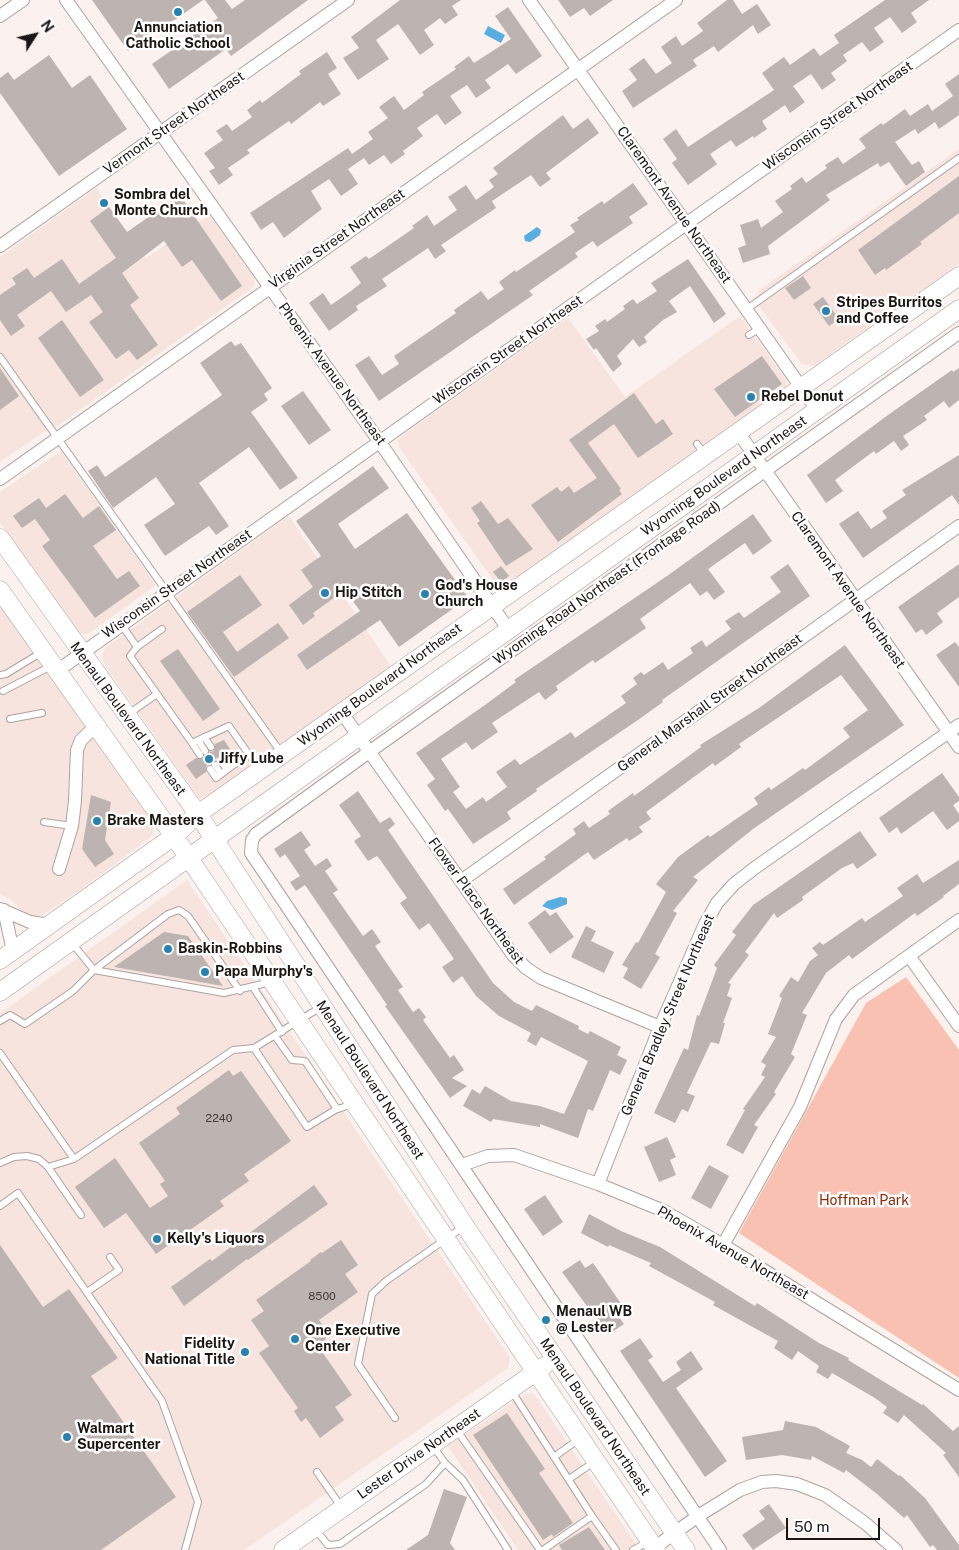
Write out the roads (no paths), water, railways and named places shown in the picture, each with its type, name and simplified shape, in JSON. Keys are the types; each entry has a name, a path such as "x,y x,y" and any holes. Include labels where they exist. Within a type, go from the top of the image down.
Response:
{"main road":[{"name":"Wyoming Boulevard Northeast","path":"6,956 174,836 198,814 342,714 701,450 738,432 959,276"},
{"name":"Wyoming Boulevard Northeast","path":"0,992 215,840 364,745 508,628 959,309"},
{"name":"Menaul Boulevard Northeast","path":"0,538 198,814 466,1226 686,1550"},
{"name":"Menaul Boulevard Northeast","path":"0,590 174,836 298,1020 346,1106 445,1240 653,1547"},
{"name":"Lester Drive Northeast","path":"283,1550 555,1358"}],"street":[{"path":"0,16 23,0"},
{"name":"Phoenix Avenue Northeast","path":"66,0 380,441 508,628"},
{"name":"Vermont Street Northeast","path":"0,246 348,0"},
{"name":"Claremont Avenue Northeast","path":"529,0 747,309 754,332 818,410"},
{"name":"Virginia Street Northeast","path":"0,479 676,0"},
{"name":"Wisconsin Street Northeast","path":"51,662 81,653 959,30"},
{"name":"Wyoming Road Northeast (Frontage Road)","path":"462,1164 251,853 252,840 256,834 364,745 765,472 959,333"},
{"name":"Claremont Avenue Northeast","path":"738,432 855,600 954,728 959,747"},
{"name":"General Marshall Street Northeast","path":"461,881 959,526"},
{"name":"Flower Place Northeast","path":"342,714 513,955 526,968 541,978 660,1026"},
{"path":"59,869 72,826 77,750 81,740 96,726"},
{"name":"General Bradley Street Northeast","path":"598,1184 660,1026 705,924 717,903 734,884 954,728"},
{"path":"2,909 30,922 50,925"},
{"path":"2,909 8,922 6,956"},
{"path":"723,1245 800,1107 836,1019 854,995 959,920"},
{"path":"909,956 959,1026"},
{"name":"Phoenix Avenue Northeast","path":"462,1164 488,1156 514,1156 598,1184 664,1211 723,1245 959,1390"},
{"path":"462,1164 720,1550"},
{"path":"653,1547 675,1534 698,1516 751,1486 762,1482 788,1481 809,1487 825,1496 865,1523 896,1550"}],"lane":[{"path":"747,309 959,158"},
{"path":"0,357 283,755"},
{"path":"121,624 137,647"},
{"path":"162,629 137,647 130,656 157,694 206,751 198,740"},
{"path":"0,675 51,662"},
{"path":"3,691 51,662"},
{"path":"126,716 157,694"},
{"path":"10,719 42,713"},
{"path":"198,740 229,726 260,771"},
{"path":"224,772 215,765 216,778 224,772 248,754"},
{"path":"44,822 72,826"},
{"path":"0,1022 10,1015 25,1024 73,992 94,970 168,914 179,910 188,916 240,990"},
{"path":"72,942 94,970 216,992 240,990 272,982"},
{"path":"253,987 282,1032"},
{"path":"48,1167 74,1159 233,1050 254,1048 322,1006"},
{"path":"254,1048 307,1127 346,1106 305,1061 292,1060 275,1036"},
{"path":"0,1053 74,1159"},
{"path":"0,1163 14,1157 28,1156 39,1159 48,1167 82,1215"},
{"path":"0,1206 18,1193 162,1401 174,1428 198,1502 185,1550"},
{"path":"394,1418 358,1364 372,1294 386,1281 466,1226"},
{"path":"87,1292 119,1270 110,1257"},
{"path":"510,1390 616,1550"},
{"path":"456,1428 542,1550 592,1516"},
{"path":"554,1457 580,1438"},
{"path":"432,1445 445,1463 463,1480 508,1550"},
{"path":"569,1480 595,1461"},
{"path":"314,1528 328,1545 340,1544 426,1484 445,1463"},
{"path":"317,1472 342,1508"},
{"path":"633,1550 653,1547"}],"water":[{"path":"488,26 505,35 501,43 484,34"},
{"path":"537,227 541,230 540,235 530,242 525,241 524,236"},
{"path":"560,897 567,898 567,904 552,910 542,906 547,901"}],"place":[{"name":"Annunciation Catholic School","path":"178,12"},
{"name":"Sombra del Monte Church","path":"104,203"},
{"name":"Stripes Burritos and Coffee","path":"826,311"},
{"name":"Rebel Donut","path":"751,397"},
{"name":"Hip Stitch","path":"325,593"},
{"name":"God's House Church","path":"425,594"},
{"name":"Jiffy Lube","path":"209,759"},
{"name":"Brake Masters","path":"97,821"},
{"name":"Baskin-Robbins","path":"168,949"},
{"name":"Papa Murphy's","path":"205,972"},
{"name":"Kelly's Liquors","path":"157,1239"},
{"name":"Menaul WB @ Lester","path":"546,1320"},
{"name":"One Executive Center","path":"295,1339"},
{"name":"Fidelity National Title","path":"245,1352"},
{"name":"Walmart Supercenter","path":"67,1437"}],"park label":[{"name":"Hoffman Park","path":"864,1201"}]}
